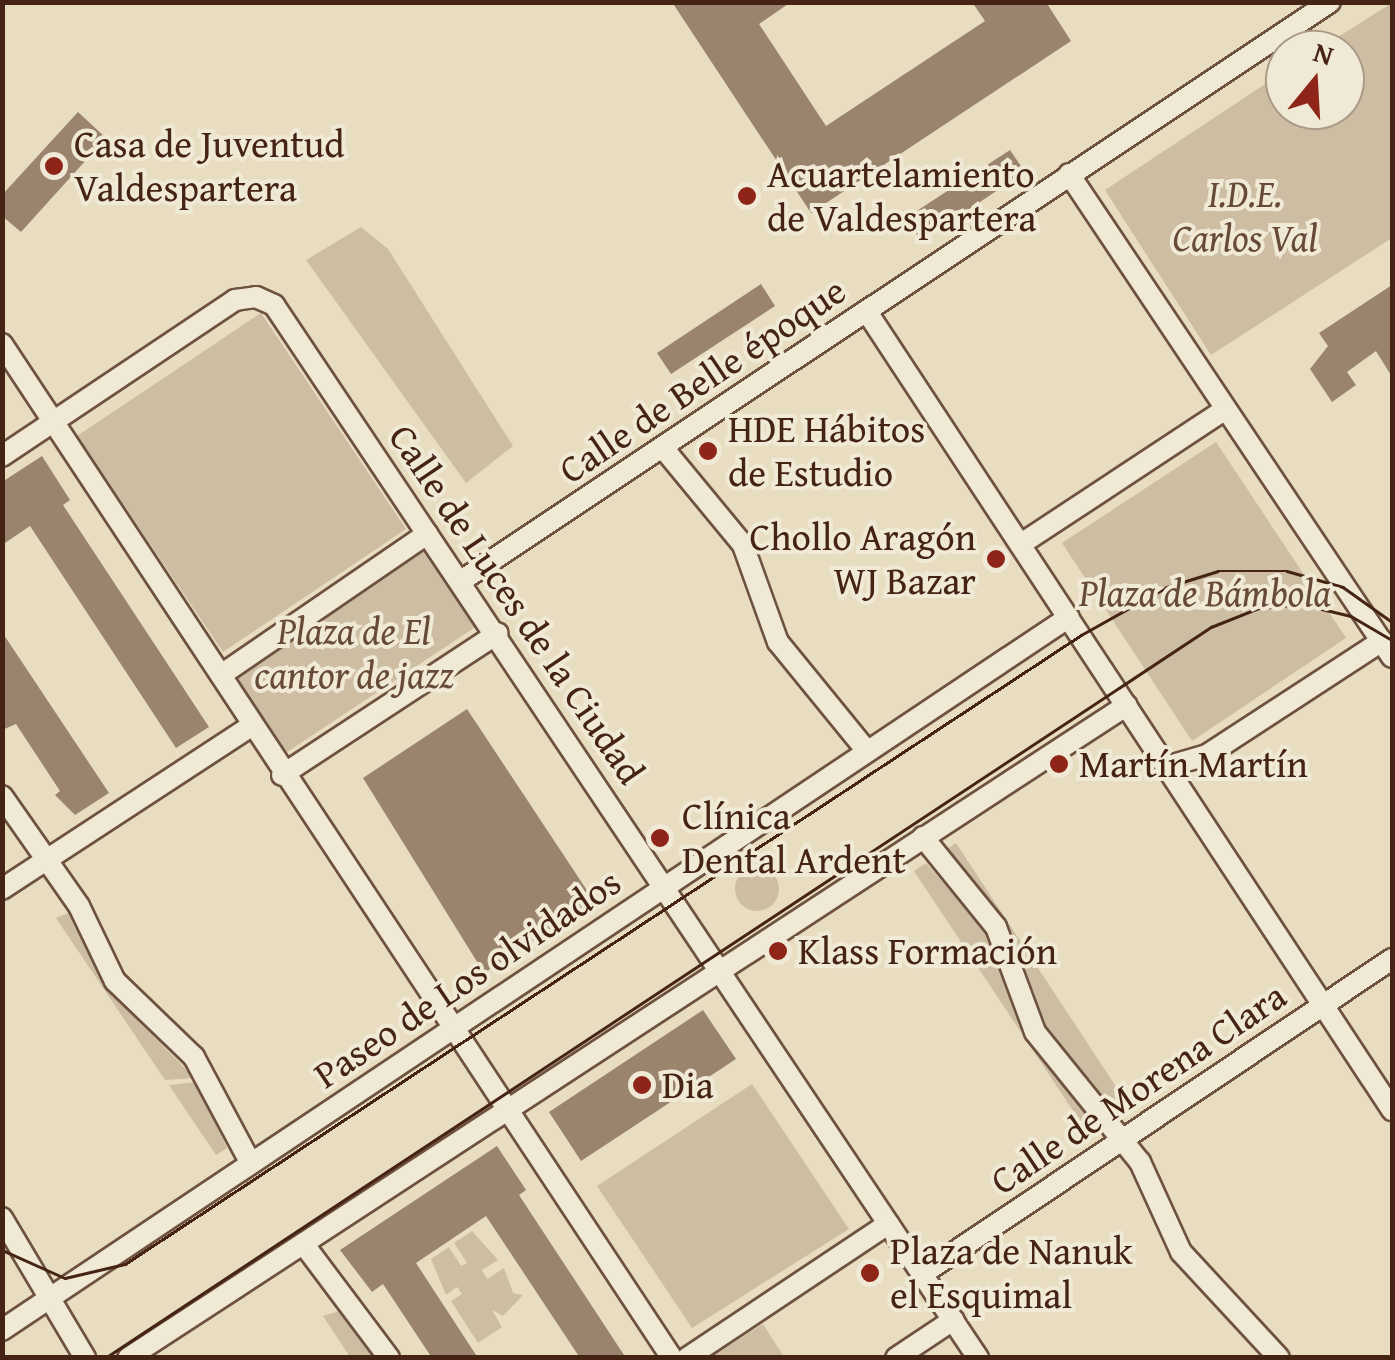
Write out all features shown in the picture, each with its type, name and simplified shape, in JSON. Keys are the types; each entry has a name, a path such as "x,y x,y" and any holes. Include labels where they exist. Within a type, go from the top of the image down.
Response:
{"street":[{"name":"Calle de Belle époque","path":"461,582 869,315 883,297 1330,2"},
{"path":"1069,174 1387,649 1207,755 1169,766"},
{"name":"Calle de Luces de la Ciudad","path":"54,422 228,304 256,297 278,310 426,534 498,633 978,1358"},
{"path":"869,315 1392,1110"},
{"path":"2,344 222,675 250,726 510,1109 672,1358"},
{"path":"1020,544 1224,410"},
{"path":"2,456 54,422"},
{"path":"664,449 742,545 784,650 867,751"},
{"path":"222,675 426,534"},
{"name":"Paseo de Los olvidados","path":"2,1330 249,1160 1069,617"},
{"path":"282,774 498,633"},
{"path":"128,1358 1127,705"},
{"path":"2,889 250,726"},
{"path":"2,796 48,860 115,981 194,1057 249,1160"},
{"path":"924,837 996,927 1035,1032 1124,1139 1181,1252 1279,1358"},
{"name":"Calle de Morena Clara","path":"922,1274 1392,959"},
{"path":"2,1218 46,1299 85,1358"},
{"path":"687,1358 888,1224"},
{"path":"304,1246 389,1358"},
{"path":"896,1358 952,1320"}],"green space":[{"name":"I.D.E. Carlos Val","path":"1392,3 1392,238 1211,355 1105,190 1265,84 1265,130 1365,130 1365,30 1349,30"},
{"path":"361,227 388,249 513,446 466,483 306,260"},
{"path":"261,313 406,529 223,652 77,436"},
{"name":"Plaza de Bámbola","path":"1216,442 1346,638 1192,741 1062,543"},
{"name":"Plaza de El cantor de jazz","path":"426,550 477,626 281,756 231,681"},
{"path":"956,843 1130,1108 1119,1116 1047,1029 1009,928 944,851"},
{"path":"926,863 987,933 1026,1038 1101,1128 1089,1135 914,871"},
{"path":"757,867 772,874 779,889 772,904 757,911 742,904 735,889 742,874"},
{"path":"71,912 119,1002 195,1078 165,1080 56,918"},
{"path":"197,1082 227,1148 216,1155 169,1085"},
{"path":"752,1084 849,1229 692,1328 597,1186"},
{"path":"472,1231 498,1260 482,1270 487,1279 504,1268 513,1293 523,1295 503,1316 492,1310 502,1327 478,1343 451,1301 462,1294 457,1287 446,1295 431,1259 449,1247 461,1266 467,1263 454,1243"},
{"path":"342,1310 378,1357 350,1357 323,1316"},
{"path":"763,1324 784,1357 711,1357"}],"building":[{"path":"672,2 791,2 759,24 826,126 985,21 972,2 1046,2 1071,41 811,213"},
{"name":"Casa de Juventud Valdespartera","path":"78,112 106,138 21,232 2,216 2,195"},
{"path":"1010,150 1025,172 921,241 906,218"},
{"path":"761,284 775,306 671,374 657,353"},
{"path":"1392,285 1392,377 1376,351 1347,372 1356,385 1332,402 1310,369 1328,346 1319,333"},
{"path":"42,456 70,500 63,505 209,727 176,748 30,526 2,545 2,482"},
{"path":"2,632 109,793 75,815 55,795 60,791 16,724 2,730"},
{"path":"467,709 594,901 484,973 363,778"},
{"name":"Dia","path":"703,1010 736,1059 581,1161 549,1112"},
{"path":"497,1146 526,1190 519,1195 626,1358 580,1358 486,1216 416,1263 478,1358 432,1358 383,1284 372,1292 340,1250"}],"tram line":[{"path":"2,1250 65,1278 125,1264 1081,635 1167,587 1218,571 1287,571 1343,587 1392,622"},
{"path":"105,1358 1211,627 1259,608 1301,604 1351,616 1392,640"}],"place":[{"name":"Casa de Juventud Valdespartera","path":"54,166"},
{"name":"Acuartelamiento de Valdespartera","path":"747,196"},
{"name":"HDE Hábitos de Estudio","path":"708,451"},
{"name":"Chollo Aragón WJ Bazar","path":"996,559"},
{"name":"Martín Martín","path":"1059,764"},
{"name":"Clínica Dental Ardent","path":"660,838"},
{"name":"Klass Formación","path":"778,951"},
{"name":"Dia","path":"642,1085"},
{"name":"Plaza de Nanuk el Esquimal","path":"870,1273"}]}
